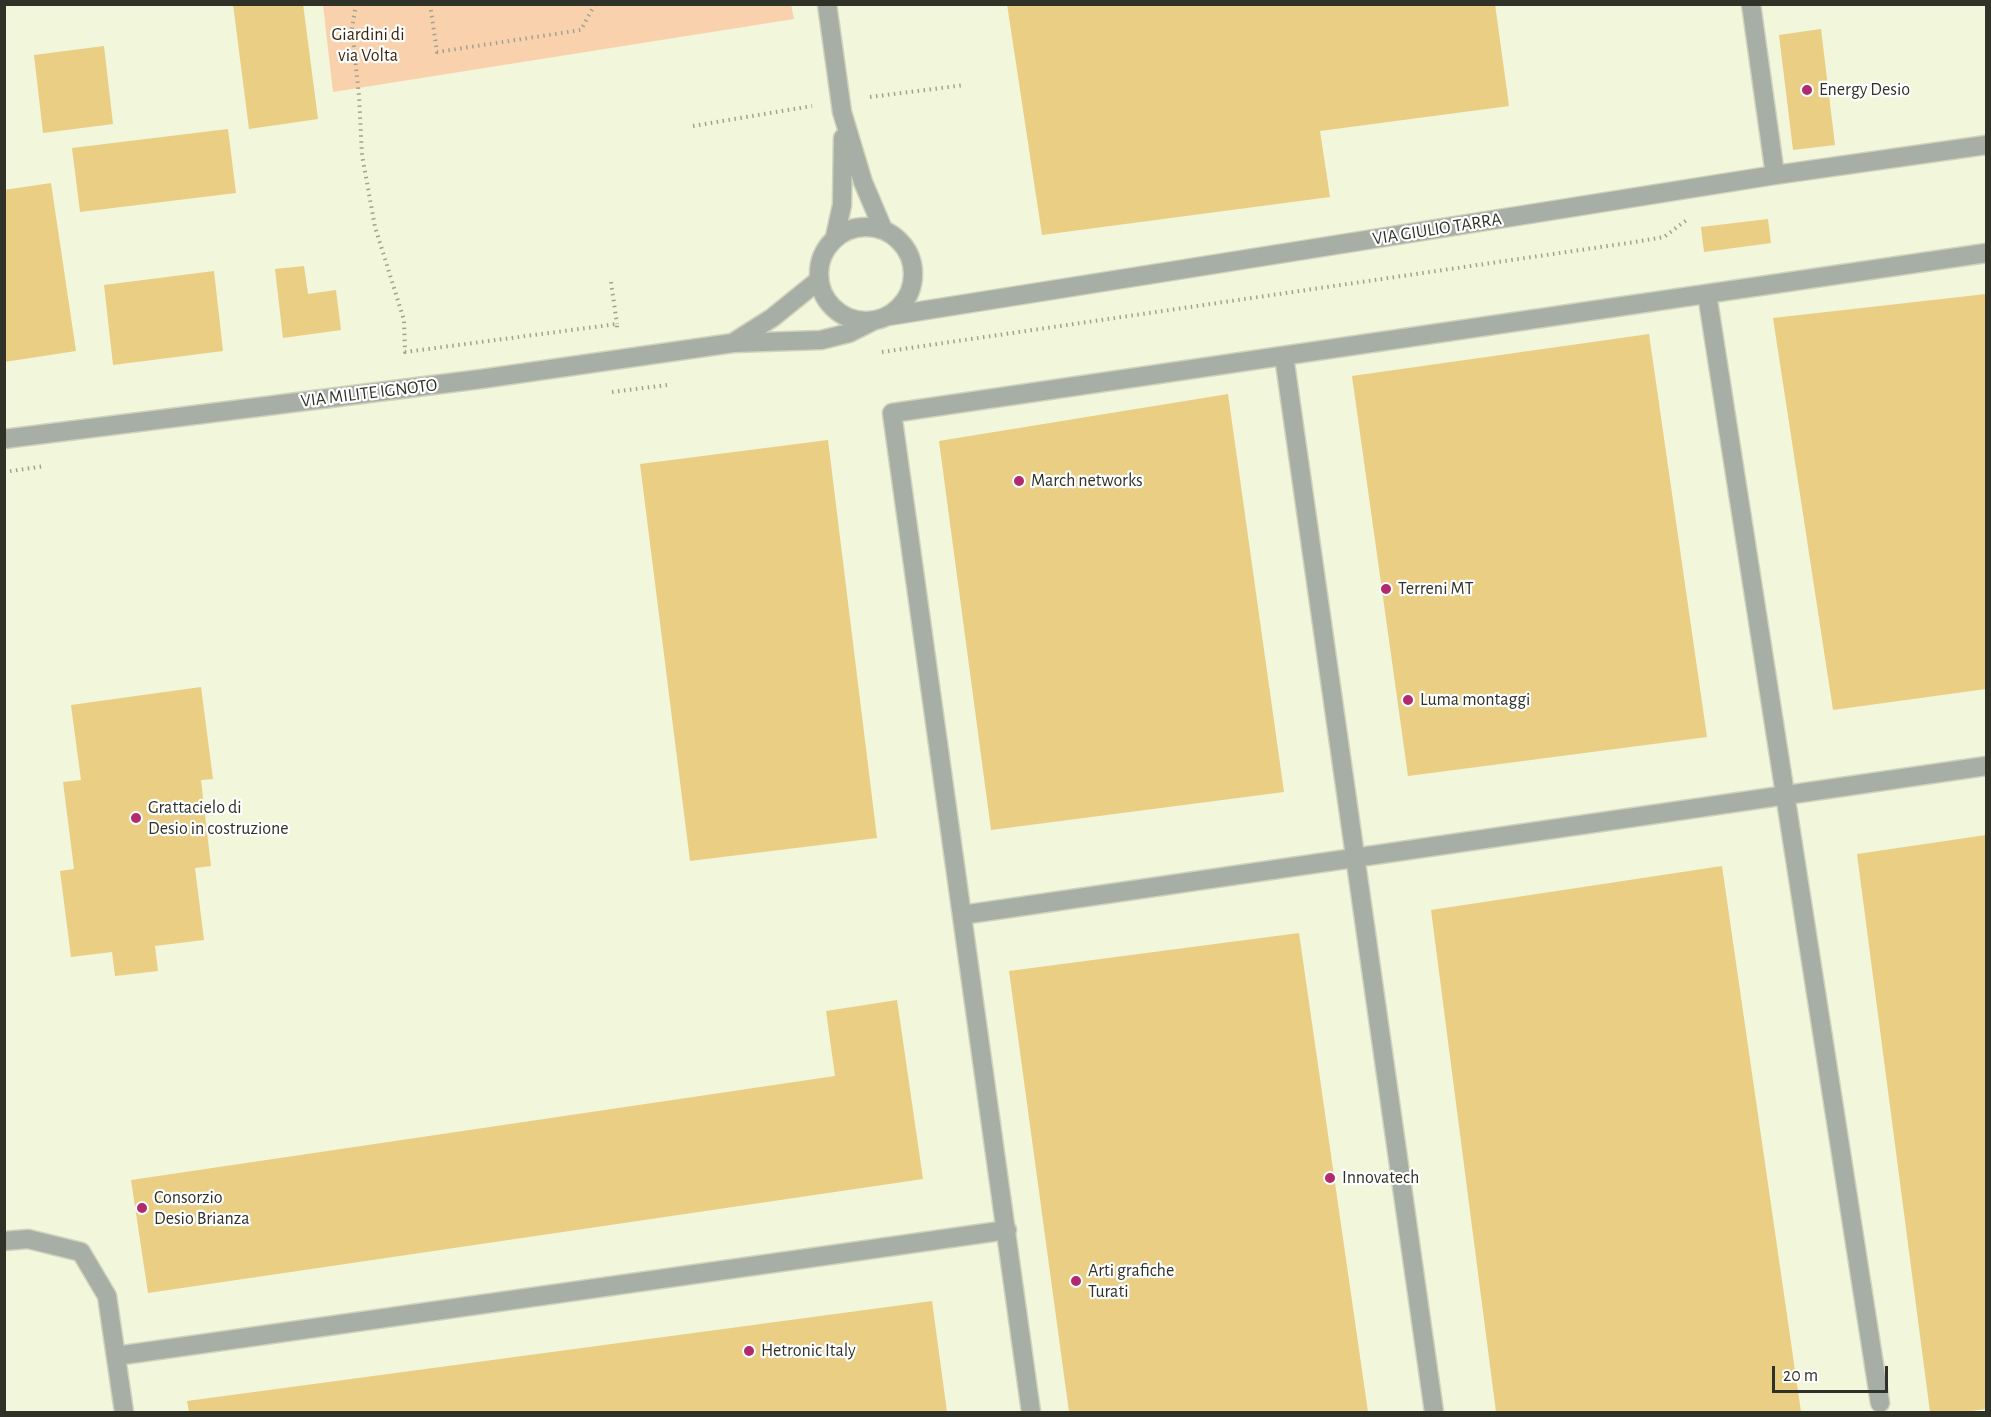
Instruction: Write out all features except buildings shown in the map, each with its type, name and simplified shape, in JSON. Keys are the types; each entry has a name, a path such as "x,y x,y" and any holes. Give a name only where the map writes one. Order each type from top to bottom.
{"street":[{"path":"826,4 842,112 844,143 842,205 835,237"},
{"path":"1751,4 1775,175"},
{"path":"842,112 863,182 883,229"},
{"name":"VIA GIULIO TARRA","path":"881,318 1775,175 1986,145"},
{"path":"871,226 883,229 896,236 906,246 914,276 910,291 901,305 881,318 858,321 844,316 832,307 824,295 819,280 819,264 825,248 835,237 846,230 871,226"},
{"path":"1031,1413 892,413 1986,253"},
{"name":"VIA MILITE IGNOTO","path":"733,343 772,318 819,280"},
{"path":"1707,294 1880,1403"},
{"name":"VIA MILITE IGNOTO","path":"4,439 471,380 733,343 821,340 849,333 881,318"},
{"path":"1284,356 1434,1413"},
{"path":"962,915 1986,766"},
{"path":"116,1356 1007,1230"},
{"path":"4,1241 28,1239 81,1252 107,1296 124,1413"}],"path":[{"path":"356,4 352,28 362,155 375,226 404,320 405,352 617,324"},
{"path":"430,4 437,52 581,30 595,4"},
{"path":"611,282 625,391"}],"green space":[{"name":"Giardini di via Volta","path":"791,4 794,19 333,92 323,5"}],"place":[{"name":"Energy Desio","path":"1807,90"},
{"name":"March networks","path":"1019,481"},
{"name":"Terreni MT","path":"1386,589"},
{"name":"Luma montaggi","path":"1408,700"},
{"name":"Grattacielo di Desio in costruzione","path":"136,818"},
{"name":"Innovatech","path":"1330,1178"},
{"name":"Consorzio Desio Brianza","path":"142,1208"},
{"name":"Arti grafiche Turati","path":"1076,1281"},
{"name":"Hetronic Italy","path":"749,1351"}]}
